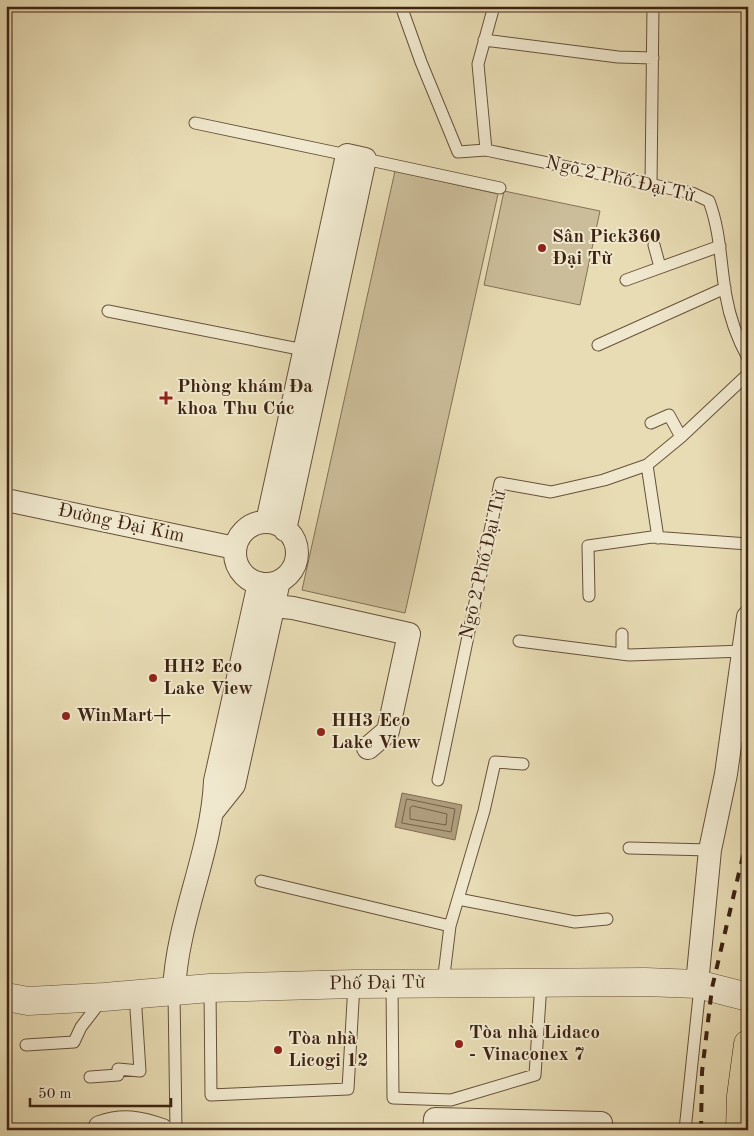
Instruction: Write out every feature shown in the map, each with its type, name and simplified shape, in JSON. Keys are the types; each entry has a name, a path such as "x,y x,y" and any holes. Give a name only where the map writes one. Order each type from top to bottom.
{"main road":[{"path":"740,1130 741,1096 748,1044"}],"street":[{"path":"276,526 304,350 356,157"},
{"path":"276,526 356,157"},
{"name":"Đường Đại Kim","path":"6,500 235,548"},
{"path":"250,526 276,526 292,537 296,557 293,567 269,582 250,580 238,566 235,548 238,539 250,526"},
{"path":"213,814 234,785 274,606 269,582"},
{"path":"174,990 176,962 213,814 215,781 269,582"},
{"path":"274,606 293,608 409,634 388,731 368,748"},
{"path":"697,984 710,850 726,774 748,617"},
{"name":"Phố Đại Từ","path":"6,997 28,1001 210,988 354,984 645,982 697,984 748,997"},
{"path":"434,1130 435,1119 519,1126 601,1123 601,1130"},
{"path":"99,1130 100,1127 116,1122 136,1121 162,1130"}],"lane":[{"name":"Ngõ 2 Phố Đại Từ","path":"401,6 424,71 458,152 486,150 692,193 709,201 717,223 725,288 735,332 748,358"},
{"path":"486,150 478,64 494,6"},
{"path":"652,185 653,6"},
{"path":"484,40 618,57 652,58"},
{"path":"195,123 500,188"},
{"path":"654,245 660,268"},
{"path":"626,280 720,246"},
{"path":"598,345 725,288"},
{"path":"108,311 304,350"},
{"name":"Ngõ 2 Phố Đại Từ","path":"438,780 500,483 552,492 604,480 647,465 681,437 748,374"},
{"path":"650,423 669,414 681,437"},
{"path":"647,465 658,538"},
{"path":"589,596 588,546 658,538 748,544"},
{"path":"622,634 622,654"},
{"path":"519,641 622,654 744,651"},
{"path":"442,984 450,926 484,811 495,762 523,764"},
{"path":"629,848 710,850"},
{"path":"261,881 450,926"},
{"path":"458,900 575,922 607,919"},
{"path":"392,984 393,1098 451,1100 535,1076 541,983"},
{"path":"210,988 211,1095 348,1089 354,984"},
{"path":"685,1130 699,996 697,984"},
{"path":"174,990 176,1130"},
{"path":"90,1077 118,1075 118,1069 140,1071 135,994"},
{"path":"26,1045 74,1042 81,1027 104,997"}],"shaded area":[{"path":"395,171 498,194 405,613 302,590"},
{"name":"Sân Pick360 Đại Từ","path":"504,191 600,211 580,305 484,285"}],"water":[{"path":"402,793 462,805 455,840 395,827"}],"railway":[{"path":"701,1130 702,1072 712,988 748,834"}],"place":[{"name":"Sân Pick360 Đại Từ","path":"542,248"},
{"name":"Phòng khám Đa khoa Thu Cúc","path":"166,398"},
{"name":"HH2 Eco Lake View","path":"153,678"},
{"name":"WinMart+","path":"66,716"},
{"name":"HH3 Eco Lake View","path":"321,732"},
{"name":"Tòa nhà Lidaco - Vinaconex 7","path":"459,1044"},
{"name":"Tòa nhà Licogi 12","path":"278,1050"}]}
